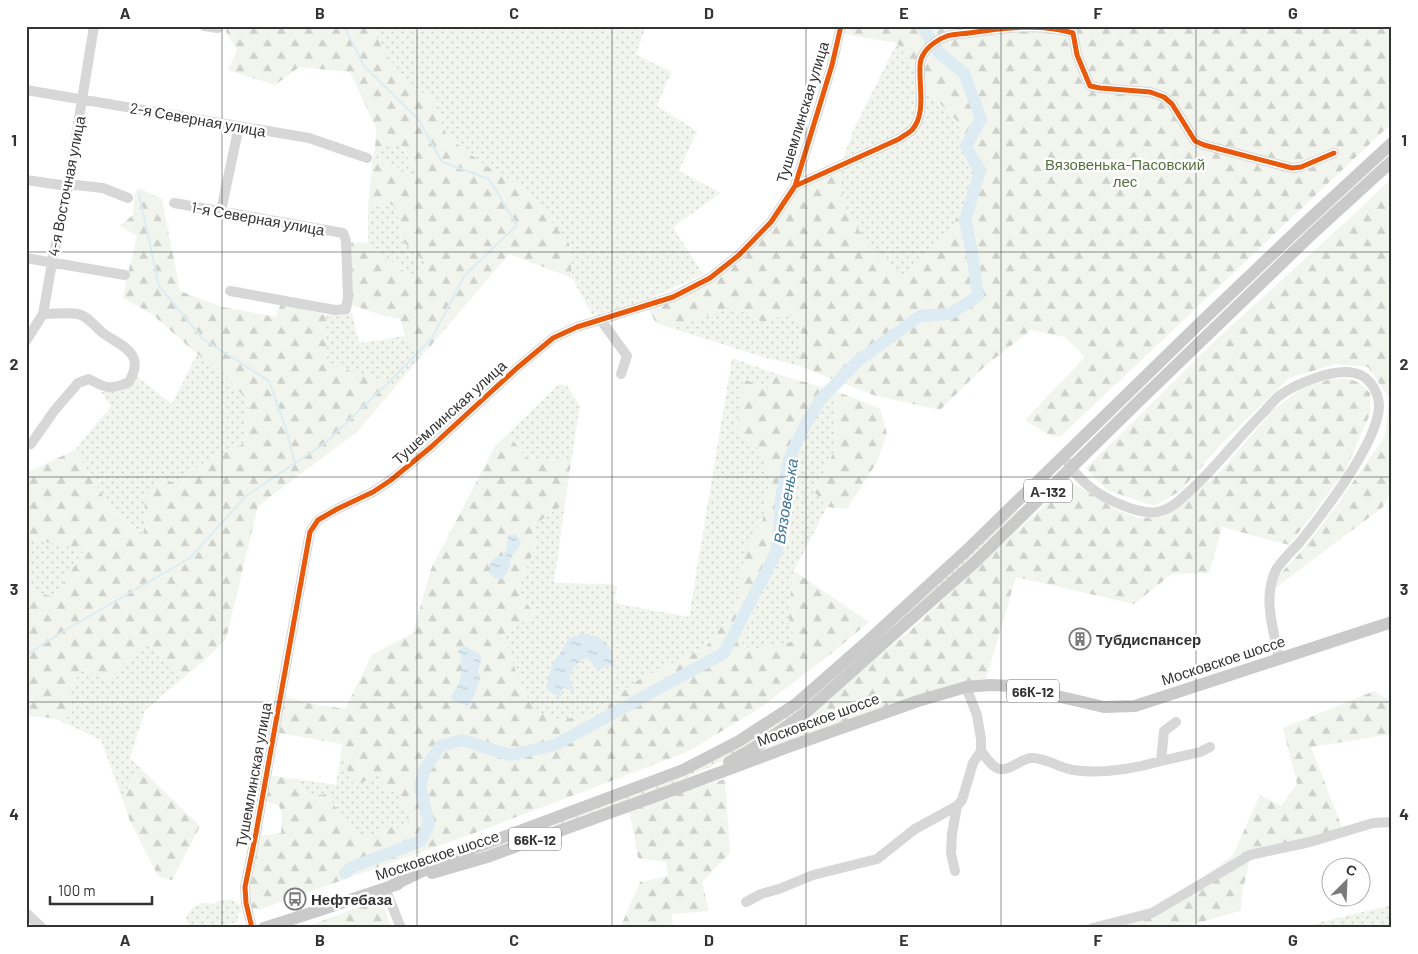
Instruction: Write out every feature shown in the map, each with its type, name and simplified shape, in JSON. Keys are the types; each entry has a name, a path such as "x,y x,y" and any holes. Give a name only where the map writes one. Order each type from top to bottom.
{"main road":[{"name":"А-132","path":"388,887 458,854 683,770 739,741 796,704 973,545 1262,264 1392,143"},
{"name":"А-132","path":"678,788 753,749 776,735 804,713 975,562 1298,247 1392,161"},
{"name":"Московское шоссе","path":"264,928 486,857 918,701 966,687 1014,686 1104,707 1135,706 1392,622"}],"street":[{"name":"4-я Восточная улица","path":"26,341 43,314 68,186 94,26"},
{"path":"204,26 218,28"},
{"name":"Тушемлинская улица","path":"252,928 246,903 245,887 310,532 318,520 373,492 391,480 431,447 510,374 553,338 600,319 673,297 710,278 739,255 771,222 795,186 832,65 841,26"},
{"path":"795,186 899,139 912,129 919,116 921,100 920,62 928,48 946,36 985,30 1023,28 1075,29 1077,54 1090,86 1150,92 1164,97 1172,104 1195,141 1204,145 1292,168 1301,167 1334,153"},
{"name":"2-я Северная улица","path":"26,90 309,138 367,158"},
{"path":"221,211 239,126"},
{"path":"26,180 68,186 103,188 128,198"},
{"name":"1-я Северная улица","path":"174,203 343,233 346,241 348,297 346,309 335,310 230,291"},
{"path":"26,258 125,275"},
{"path":"26,445 31,444 54,411 78,383 89,379 105,388 117,387 129,382 136,367 132,355 125,347 103,333 80,314 43,314"},
{"path":"600,319 627,356 622,374"},
{"path":"1064,456 1080,479 1106,498 1138,510 1158,512 1170,507 1209,473 1248,428 1280,396 1302,383 1338,372 1354,373 1368,380 1376,391 1379,405 1376,423 1364,448 1346,479 1300,542 1276,570 1271,589 1270,613 1279,659"},
{"path":"746,902 761,894 813,875 877,859 915,830 957,806 962,800 973,763 981,751 977,715 966,687"},
{"path":"1161,761 1164,731 1176,722"},
{"path":"981,751 995,767 1002,770 1010,768 1019,761 1030,758 1043,759 1071,770 1098,770 1140,767 1200,752 1210,747"},
{"path":"955,871 951,853 957,806"},
{"path":"1093,928 1152,914 1250,856 1310,842 1373,823 1392,822"},
{"path":"388,887 401,928"},
{"path":"26,913 42,928"}],"green space":[{"path":"227,26 372,26 382,48 404,78 434,102 447,136 482,163 526,190 569,243 572,278 509,254 422,356 405,336 400,319 384,316 352,305 350,246 352,242 368,243 410,276 427,264 401,240 394,206 385,202 379,206 368,208 373,156 421,179 402,146 385,145 375,149 376,128 350,72 299,67 275,85 228,70 237,50 226,32"},
{"path":"372,26 646,26 636,54 671,72 657,106 697,131 679,171 721,193 673,227 703,274 635,304 592,314 572,278 569,243 526,190 482,163 447,136 434,102 404,78 382,48"},
{"name":"Вязовенька-Пасовский лес","path":"845,26 1392,26 1392,123 1061,436 1052,437 1025,420 1085,357 1065,337 1031,330 985,366 940,410 873,395 797,365 802,324 787,313 764,323 732,306 671,328 656,323 648,307 709,283 795,191 839,170 844,208 876,256 906,277 951,229 979,172 965,146 959,123 933,96 897,43 843,34"},
{"path":"897,43 933,96 959,123 965,146 979,172 951,229 906,277 876,256 844,208 839,170 853,131"},
{"path":"385,145 401,146 421,179 373,156 375,149"},
{"path":"1392,178 1392,489 1383,507 1274,589 1280,574 1299,554 1337,505 1385,436 1389,398 1368,367 1336,364 1289,378 1226,439 1180,491 1154,506 1107,490 1086,468 1222,334"},
{"path":"138,188 162,199 180,291 222,307 276,317 281,303 326,315 327,363 396,386 357,432 258,506 226,639 206,659 181,680 146,640 106,680 81,667 71,693 72,715 63,719 26,716 26,589 54,597 85,550 36,540 26,529 26,473 75,450 110,508 144,535 145,495 161,476 179,487 194,470 214,457 243,444 248,402 222,371 197,354 152,314 123,298 137,236 120,226 133,215 135,193"},
{"path":"385,202 394,206 401,240 427,264 410,276 368,243 368,208 379,206"},
{"path":"732,306 764,323 787,313 802,323 797,365 763,357 671,328"},
{"path":"352,313 359,343 405,336 422,356 396,386 327,363 326,315"},
{"path":"197,354 222,371 248,402 243,444 212,458 188,476 181,483 145,535 110,508 75,450 111,406 101,392 121,389 129,385 136,376 172,404"},
{"path":"732,358 777,374 768,388 744,380 737,430 759,449 770,476 762,524 740,576 740,603 705,648 640,679 589,716 554,720 534,710 520,684 503,634 535,614 517,591 537,543 534,525 565,503 554,583 609,584 617,586 614,603 689,617","holes":["568,639 614,667 592,664 587,658 584,659 572,671 570,678 574,689 563,688 560,693 553,662"]},
{"path":"777,374 835,391 824,403 794,462 783,523 781,552 748,622 741,647 757,649 795,641 788,614 794,571 869,622 827,657 757,710 687,752 472,834 261,909 251,908 250,887 260,836 281,833 282,815 279,805 266,802 272,776 296,779 308,797 327,794 347,826 370,838 382,827 405,828 411,814 399,805 404,798 381,785 382,773 354,786 341,754 342,744 279,733 285,696 307,703 345,709 372,655 413,633 431,569 495,446 508,434 527,459 571,462 565,503 534,525 537,543 517,591 535,614 503,634 520,684 534,709 554,720 589,716 640,679 705,648 740,603 740,576 751,532 762,524 770,476 759,449 737,430 743,379 768,388","holes":["508,536 517,550 512,556 509,570 495,557 502,556 506,550","464,645 482,656 471,703 451,696 463,668 458,651"]},
{"path":"1346,378 1358,382 1370,393 1370,414 1344,473 1289,545 1222,527 1209,573 1172,574 1134,604 1016,577 986,679 952,685 762,754 911,630 1071,482 1117,510 1140,518 1162,517 1175,510 1221,471 1273,410 1302,388 1328,380"},
{"path":"559,384 567,386 580,406 571,462 527,459 508,434"},
{"path":"835,391 836,448 814,490 827,507 794,571 788,614 795,642 757,649 741,647 748,622 781,552 783,523 794,462 824,403"},
{"path":"835,391 880,408 887,434 877,462 847,509 827,507 814,491 836,448"},
{"path":"1017,508 1018,514 971,559 799,712 724,760 673,784 480,852 747,742"},
{"path":"26,529 36,540 85,549 54,597 26,589"},
{"path":"146,640 181,680 145,710 130,758 140,768 122,798 101,740 52,717 63,719 72,715 71,693 81,667 106,680"},
{"path":"1374,691 1392,702 1392,734 1311,747 1345,835 1250,859 1240,911 1179,928 1073,928 1154,907 1199,881 1233,855 1260,795 1281,806 1297,784 1283,728"},
{"path":"341,754 347,767 382,772 404,799 411,814 405,829 382,827 370,838 347,826 327,795 308,797 296,779 336,785"},
{"path":"140,768 200,826 172,880 158,876 130,821 122,798"},
{"path":"725,779 730,853 702,882 709,911 672,914 673,928 620,928 640,882 668,876 666,862 638,858 629,808"},
{"path":"231,899 241,906 241,913 239,913 237,922 214,928 190,928 189,924 186,923 187,915 195,906 203,903 215,904 217,901"},
{"path":"380,899 392,928 303,928"},
{"path":"1392,905 1392,928 1308,928 1321,922"}],"water":[{"path":"516,534 521,542 512,556 509,570 502,579 496,579 490,575 490,564 495,557 502,556 506,550 508,536"},
{"path":"582,633 597,637 606,642 615,667 607,665 598,671 587,658 584,659 576,665 571,674 570,678 574,689 572,692 567,687 563,688 560,693 562,696 560,697 548,691 547,684 553,662 568,639"},
{"path":"464,645 482,656 478,672 481,677 468,706 452,700 451,696 461,674 458,651"}],"waterway":[{"path":"26,655 67,629 190,558 246,496 325,443 432,338 464,276 517,225 489,179 442,162 419,120 364,66 344,26"},
{"name":"Вязовенька","path":"345,873 352,867 421,841 429,824 420,787 424,771 440,746 462,740 510,755 555,745 724,653 777,551 782,492 789,459 820,400 859,360 920,316 950,314 978,296 965,220 980,171 966,146 981,119 964,73 939,53 922,26"},
{"path":"139,194 159,286 203,339 269,381 286,429 295,463"}],"cycle path":[{"path":"252,928 246,903 245,887 310,532 318,520 373,492 391,480 431,447 517,368 553,338 577,327 673,297 710,278 739,255 771,222 795,186 832,65 841,26"},
{"path":"795,186 899,139 912,130 919,117 920,110 921,60 927,49 933,44 950,35 1008,28 1035,27 1073,33 1077,55 1090,86 1150,92 1164,97 1172,104 1195,141 1204,145 1292,168 1301,167 1334,153"}],"place":[{"name":"Тубдиспансер","path":"1080,639"},
{"name":"Нефтебаза","path":"295,899"}]}
